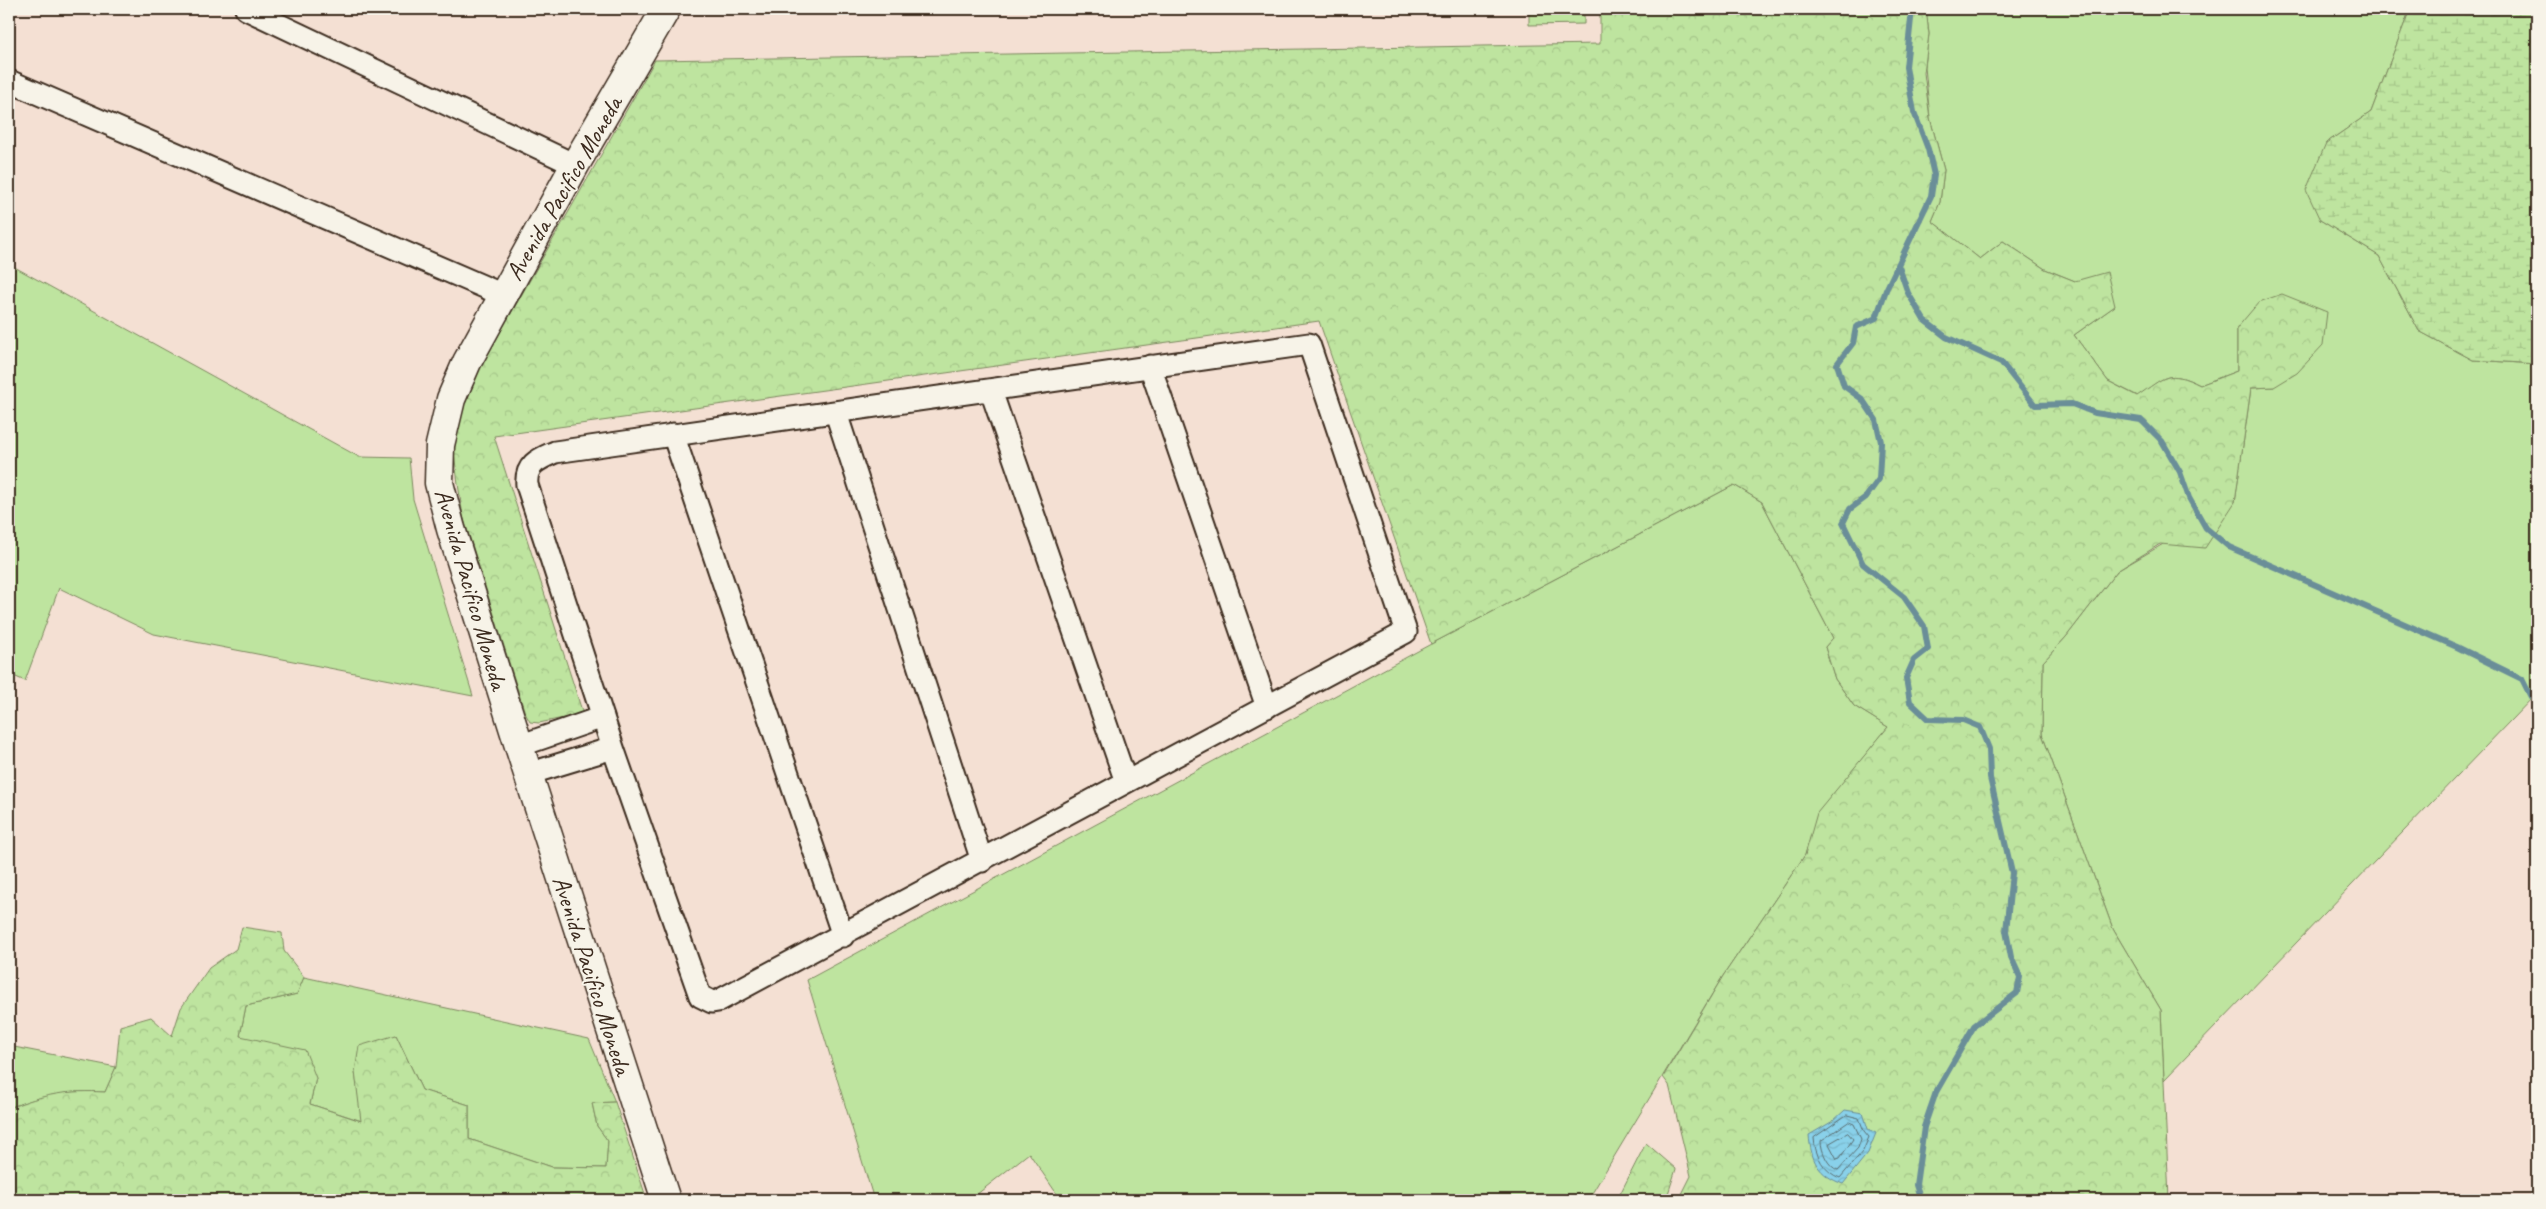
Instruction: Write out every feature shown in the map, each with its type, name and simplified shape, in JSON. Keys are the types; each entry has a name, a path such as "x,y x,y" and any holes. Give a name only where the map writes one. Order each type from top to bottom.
{"street":[{"path":"246,9 575,164"},
{"name":"Avenida Pacifico Moneda","path":"666,9 575,164 467,362 451,399 440,445 439,484 451,529 519,746 666,1200"},
{"path":"9,81 503,295"},
{"path":"1309,344 1406,632 843,936 718,1001 712,1002 700,996 613,748 526,476 529,468 537,460 555,452 991,391 1309,344"},
{"path":"1150,366 1267,707"},
{"path":"991,391 1126,782"},
{"path":"836,413 982,861"},
{"path":"673,434 843,936"},
{"path":"519,746 603,717"},
{"path":"528,774 613,748"}],"green space":[{"path":"1529,9 1584,9 1584,24 1529,25"},
{"path":"1600,9 1926,9 1929,34 1924,73 1930,118 1944,170 1940,202 1932,221 1980,259 2003,241 2045,269 2075,281 2107,272 2115,306 2074,335 2108,381 2137,396 2167,377 2181,377 2200,385 2237,371 2237,328 2259,302 2282,294 2327,312 2323,345 2297,373 2274,387 2251,388 2235,502 2205,548 2160,544 2117,571 2066,637 2043,662 2042,734 2113,929 2161,1010 2169,1200 1679,1200 1691,1176 1669,1085 1663,1077 1723,976 1805,855 1817,813 1888,727 1854,706 1835,679 1825,647 1833,638 1762,502 1734,485 1431,644 1319,321 494,436 583,714 539,723 530,722 525,713 463,516 454,452 459,415 472,382 655,60 1600,44"},
{"path":"1926,9 2410,9 2371,112 2326,143 2320,220 2379,256 2419,331 2473,360 2537,364 2537,693 2164,1080 2161,1010 2113,929 2042,734 2043,662 2066,637 2117,571 2235,502 2251,388 2274,387 2237,328 2237,371 2200,385 2181,377 2167,377 2138,396 2108,381 2074,335 2115,306 2075,281 2045,269 2003,241 1980,259 1932,221 1940,202 1944,170 1930,118 1925,67 1929,34"},
{"path":"2410,9 2537,9 2537,364 2473,360 2419,331 2379,256 2320,220 2306,190 2326,143 2371,112"},
{"path":"9,264 359,457 409,458 413,499 473,696 154,634 59,588 25,681 9,674"},
{"path":"1734,485 1762,502 1833,638 1825,647 1835,679 1854,706 1888,727 1818,813 1805,855 1723,976 1588,1200 1061,1200 1029,1153 976,1195 961,1200 874,1200 807,980 1431,644"},
{"path":"242,927 282,933 284,951 304,977 297,994 246,1006 240,1036 305,1050 316,1078 310,1104 361,1121 355,1072 359,1046 396,1035 422,1090 469,1105 469,1139 552,1167 606,1168 608,1141 597,1126 592,1103 615,1102 647,1200 9,1200 9,1108 56,1094 105,1092 116,1067 120,1026 151,1017 172,1036 181,1008 209,968 236,949"},
{"path":"304,977 589,1039 615,1102 592,1103 597,1126 608,1141 606,1168 552,1167 469,1139 469,1105 422,1090 396,1035 355,1072 362,1121 310,1104 316,1078 240,1036 246,1006 297,994"},
{"path":"9,1046 116,1067 105,1092 56,1094 9,1108"},
{"path":"1646,1143 1676,1169 1666,1200 1617,1200"}],"water":[{"path":"1845,1110 1863,1113 1868,1129 1876,1133 1868,1153 1843,1184 1827,1176 1817,1166 1809,1135 1833,1121"}],"waterway":[{"path":"1912,9 1906,67 1914,112 1928,149 1934,175 1931,196 1886,290 1876,318 1856,327 1853,343 1837,364 1844,386 1862,399 1876,420 1881,442 1879,479 1866,497 1850,509 1843,523 1863,564 1904,597 1924,626 1928,649 1914,660 1906,678 1910,702 1928,719 1963,720 1980,727 1989,749 1990,778 2012,873 2006,931 2011,957 2020,977 2017,993 1974,1026 1936,1092 1924,1127 1916,1185 1921,1200"},
{"path":"1899,267 1908,293 1924,320 1946,337 2001,362 2035,405 2072,404 2095,413 2141,420 2162,441 2180,472 2189,498 2206,528 2229,547 2457,647 2522,679 2531,697 2537,701"}]}
